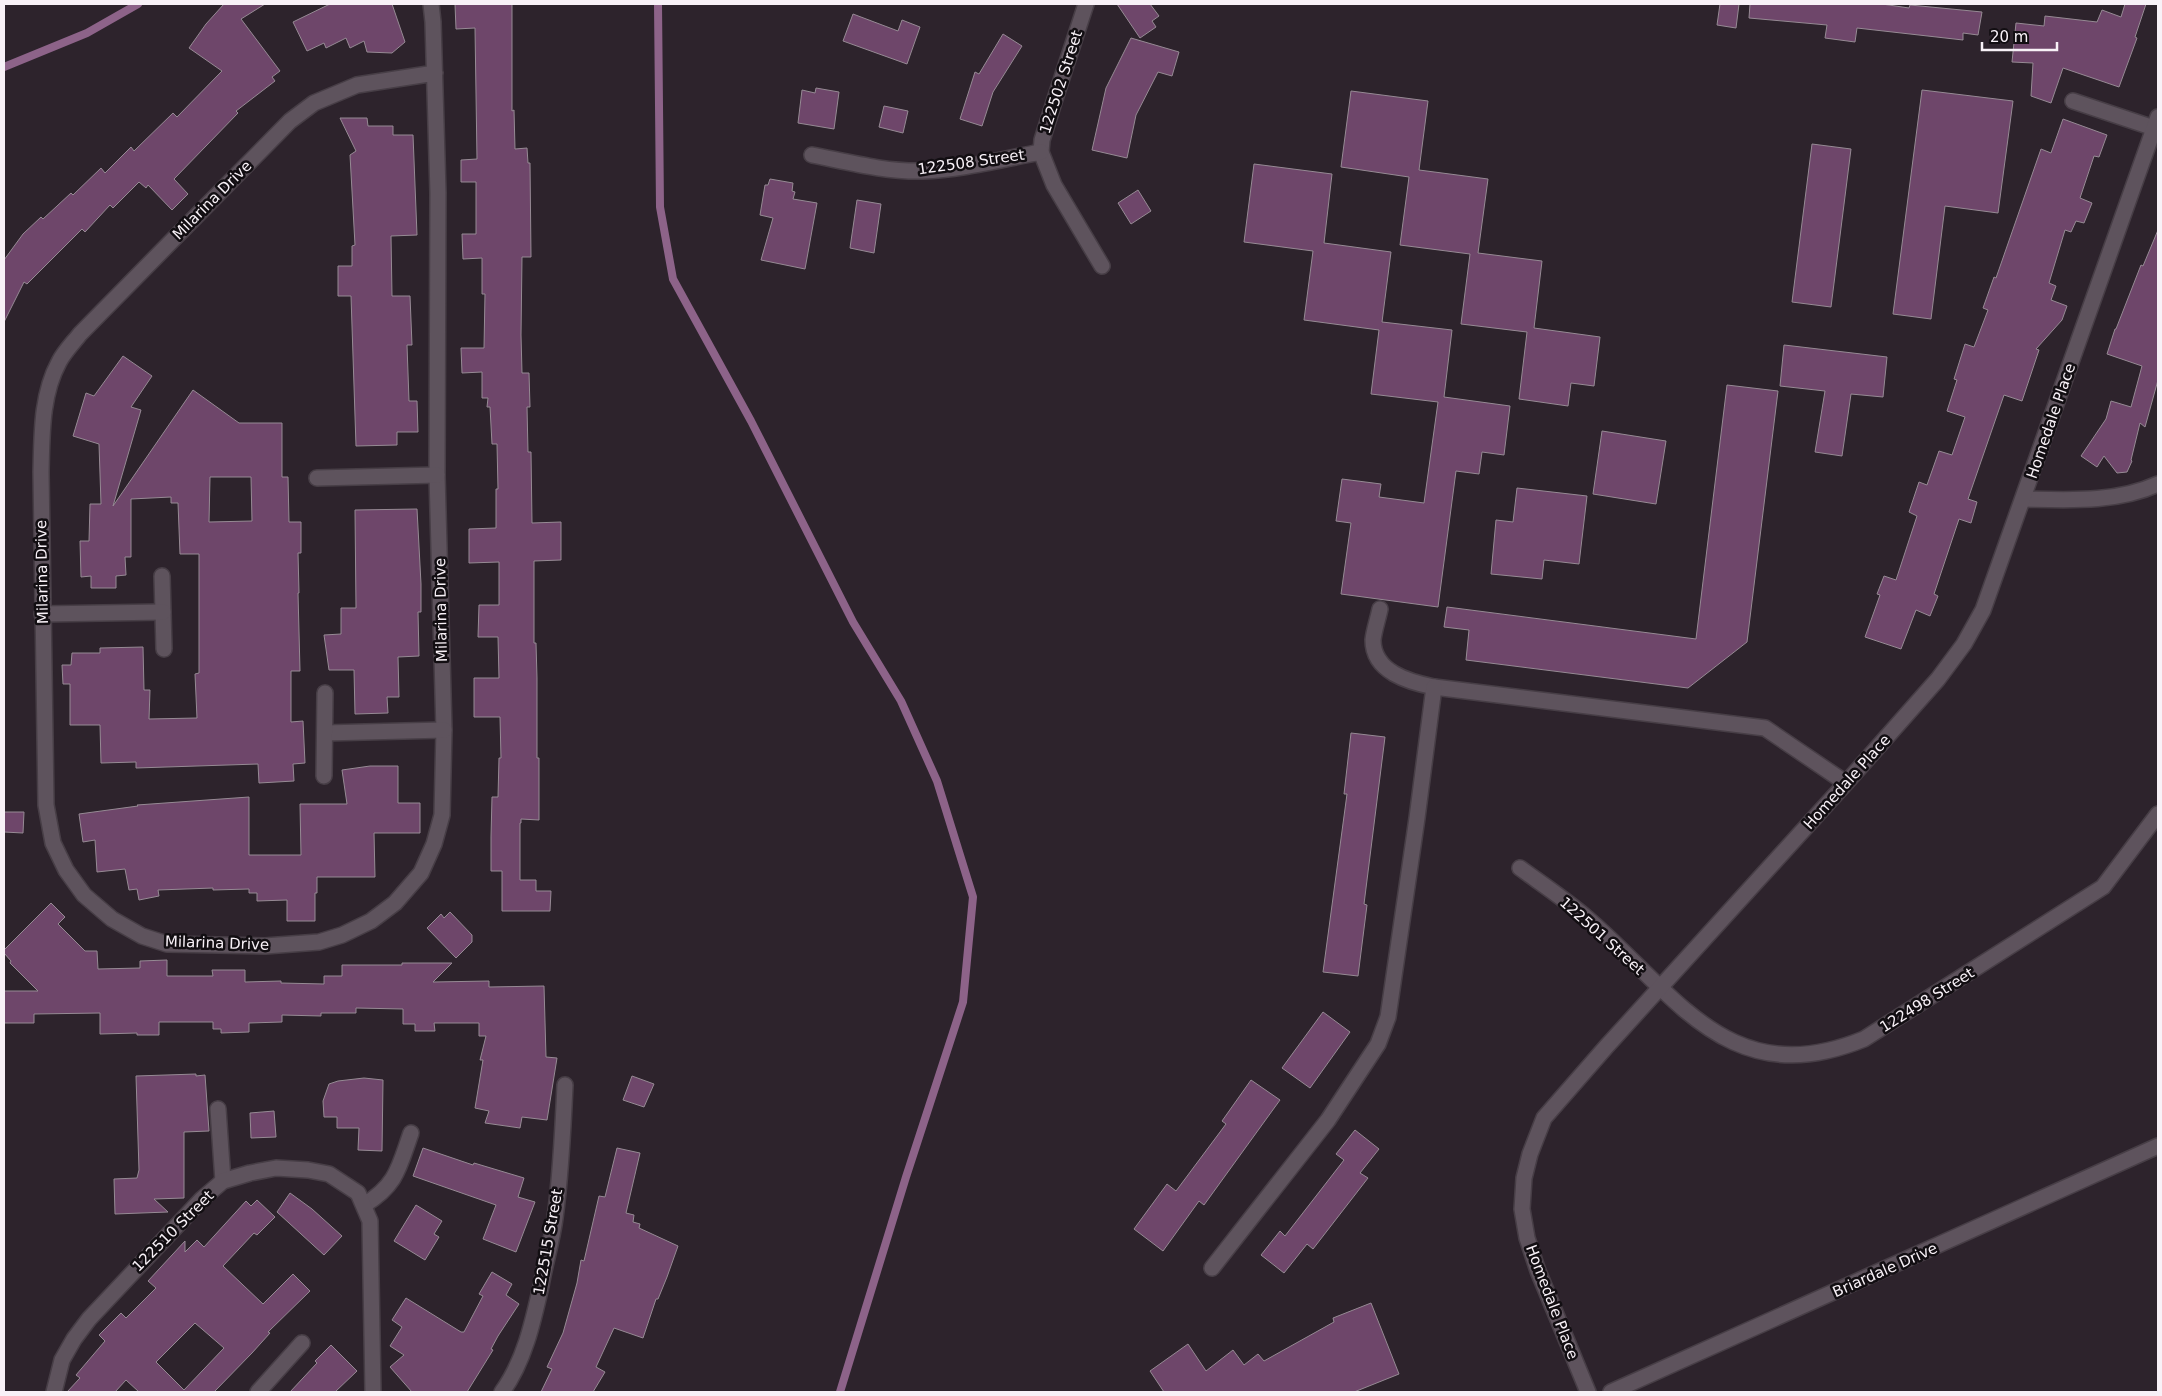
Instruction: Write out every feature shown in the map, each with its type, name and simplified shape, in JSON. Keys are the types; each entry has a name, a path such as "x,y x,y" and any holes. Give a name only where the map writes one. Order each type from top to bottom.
{"street":[{"name":"Milarina Drive","path":"431,4 435,73 438,193 437,475 444,730 442,815 436,837 421,873 395,903 371,920 342,935 319,942 266,946 168,944 142,936 112,919 84,894 66,870 53,843 46,805 41,472 42,422 49,388 59,362 80,334 290,121 314,103 357,85 435,73"},
{"name":"122502 Street","path":"1086,4 1042,140 1041,152 1054,185 1102,266"},
{"path":"2073,101 2156,122"},
{"name":"Homedale Place","path":"1588,1392 1538,1271 1522,1209 1524,1178 1530,1154 1544,1118 1846,784 1938,679 1964,644 1983,610 2156,122"},
{"name":"122508 Street","path":"812,155 886,169 923,171 1041,152"},
{"path":"317,478 437,475"},
{"path":"2023,499 2072,500 2112,497 2143,490 2158,484"},
{"path":"162,576 164,649"},
{"path":"1380,609 1373,639 1375,653 1382,664 1396,676 1434,687 1765,728 1846,784"},
{"path":"42,614 163,612"},
{"path":"1212,1268 1328,1120 1383,1034 1388,1017 1434,687"},
{"path":"324,776 325,693"},
{"path":"325,733 444,730"},
{"name":"122498 Street","path":"1659,989 1703,1024 1754,1051 1781,1056 1809,1054 1844,1048 1864,1039 2103,887 2158,814"},
{"name":"122501 Street","path":"1520,868 1587,918 1659,989"},
{"name":"122515 Street","path":"502,1392 508,1384 524,1350 537,1303 555,1220 562,1162 565,1085"},
{"path":"218,1110 223,1181"},
{"path":"364,1205 377,1197 395,1178 411,1133"},
{"name":"Briardale Drive","path":"1611,1392 2158,1146"},
{"name":"122510 Street","path":"54,1392 62,1360 74,1338 89,1319 202,1199 223,1181 276,1168 308,1170 328,1174 358,1193 364,1205 370,1221 373,1392"},
{"path":"258,1392 302,1343"}],"building":[{"path":"224,4 265,4 241,19 280,71 272,77 275,81 236,111 238,113 174,179 188,194 172,210 148,185 146,188 139,182 113,208 110,205 85,232 82,229 27,284 24,282 4,322 4,260 23,234 41,217 43,219 71,193 73,195 101,168 105,173 131,147 134,151 173,113 177,117 222,71 189,48 206,24"},
{"path":"330,4 392,4 405,42 392,53 367,52 364,41 350,48 346,38 326,48 324,43 307,51 293,22"},
{"path":"455,4 512,4 512,111 514,110 515,149 527,148 528,163 530,163 531,257 522,257 521,335 522,373 529,373 530,407 527,407 528,452 531,452 532,523 561,522 561,560 534,561 534,643 536,643 537,678 539,820 521,819 520,880 536,880 536,891 551,891 550,911 502,911 502,871 491,871 492,797 498,797 499,758 501,758 500,717 474,717 474,678 499,678 498,637 478,637 479,605 499,605 499,562 469,563 469,529 496,528 496,489 498,489 497,444 492,444 490,407 487,407 488,398 482,398 482,372 462,373 461,348 484,348 485,294 482,294 482,258 463,259 462,234 476,234 476,182 461,182 461,160 477,159 475,28 456,29"},
{"path":"1117,4 1150,4 1159,16 1152,21 1156,27 1140,38"},
{"path":"1720,4 1739,4 1736,28 1717,25"},
{"path":"1750,4 1882,4 1909,8 1910,5 1982,12 1978,35 1963,33 1963,40 1857,28 1855,42 1825,38 1827,25 1749,18"},
{"path":"2125,4 2146,4 2135,37 2137,38 2119,87 2063,68 2051,103 2031,96 2033,63 2012,62 2016,23 2044,26 2045,16 2097,22 2102,10 2121,17"},
{"path":"853,14 898,31 902,20 920,27 907,64 843,41"},
{"path":"1003,34 1022,46 993,92 982,126 960,119 975,72 979,74"},
{"path":"1131,38 1179,52 1172,76 1158,72 1136,115 1127,158 1092,150 1106,88"},
{"path":"816,88 839,92 834,129 798,123 802,90 815,93"},
{"path":"1922,90 2013,101 1998,213 1945,206 1931,319 1893,314"},
{"path":"1351,91 1428,101 1419,170 1488,179 1478,253 1542,261 1534,328 1600,337 1594,386 1571,383 1568,406 1519,399 1527,332 1461,324 1470,254 1400,245 1409,177 1341,167"},
{"path":"884,106 908,111 903,133 879,127"},
{"path":"340,118 367,118 368,126 393,126 393,135 413,135 417,235 391,236 392,296 410,296 412,345 407,345 409,401 417,401 418,432 397,432 397,445 356,446 351,296 338,296 338,266 352,266 352,246 355,245 350,155 356,151"},
{"path":"2063,119 2107,135 2099,157 2094,156 2080,198 2092,203 2084,223 2076,221 2071,232 2065,230 2049,283 2056,286 2051,300 2067,306 2062,320 2036,349 2039,350 2022,401 2004,395 1968,499 1977,502 1971,523 1959,519 1934,594 1938,596 1930,616 1916,610 1901,649 1865,637 1880,595 1877,594 1884,576 1896,580 1917,516 1909,512 1919,482 1927,485 1939,451 1952,455 1965,417 1947,411 1957,380 1954,379 1965,344 1974,347 1988,310 1983,308 1994,277 1996,278 2041,149 2051,153"},
{"path":"1812,144 1851,149 1831,307 1792,302"},
{"path":"1254,164 1332,174 1324,243 1391,252 1382,322 1452,330 1444,397 1510,406 1504,455 1482,452 1479,474 1456,471 1438,607 1341,594 1351,523 1336,521 1342,479 1381,484 1379,497 1424,503 1438,402 1371,394 1379,330 1304,320 1313,251 1244,242"},
{"path":"770,179 793,183 792,191 795,192 793,199 817,203 805,269 761,260 773,218 760,215 765,185 768,185"},
{"path":"1138,190 1151,211 1131,224 1118,203"},
{"path":"857,200 881,204 874,253 850,248"},
{"path":"2158,230 2158,380 2145,427 2140,423 2132,461 2127,472 2117,473 2104,456 2097,467 2081,456 2106,419 2111,401 2131,407 2142,366 2107,354 2141,265 2143,266"},
{"path":"1784,345 1887,357 1883,397 1851,394 1842,456 1815,452 1825,391 1780,386"},
{"path":"123,356 152,376 131,407 141,410 113,506 193,390 239,423 282,423 282,477 288,477 289,522 301,522 301,553 298,553 300,671 291,671 291,722 303,721 305,763 293,764 294,781 259,783 258,764 136,768 136,762 101,763 100,725 70,725 70,684 63,684 62,665 71,665 72,653 100,653 100,648 143,647 144,690 150,690 149,719 197,718 195,674 199,673 199,554 180,554 178,503 171,503 171,497 131,499 131,557 125,557 126,575 116,576 116,588 91,588 91,576 81,577 80,541 89,541 90,504 101,504 99,444 73,436 86,393 94,396","holes":["210,477 251,477 252,521 209,522"]},
{"path":"1727,385 1778,391 1747,642 1688,688 1466,660 1469,630 1444,627 1447,607 1696,639"},
{"path":"1602,431 1666,441 1656,504 1593,494"},
{"path":"1517,488 1587,496 1579,564 1544,560 1542,579 1491,574 1496,520 1513,522"},
{"path":"417,509 421,584 421,612 418,612 419,656 398,657 399,697 387,697 388,713 355,714 354,670 329,670 324,635 341,634 341,608 356,608 355,510"},
{"path":"1351,733 1385,737 1364,904 1367,905 1358,976 1323,972 1347,794 1344,794"},
{"path":"370,766 398,766 398,803 420,803 420,833 374,833 375,877 317,877 315,921 287,921 287,900 257,901 257,893 249,893 249,889 158,890 159,896 139,900 137,889 129,890 125,869 97,872 95,840 83,842 79,814 137,805 249,797 249,855 301,855 300,804 347,804 342,770"},
{"path":"4,812 24,812 23,833 4,832"},
{"path":"51,903 65,917 58,924 85,951 97,951 98,969 140,968 140,961 167,960 167,976 213,976 212,970 245,970 245,982 281,981 281,983 324,984 324,976 342,976 342,965 452,963 433,982 489,981 489,987 544,986 546,1057 557,1058 547,1120 522,1117 520,1128 485,1123 489,1111 475,1108 483,1060 480,1060 486,1036 479,1036 479,1023 434,1023 435,1031 415,1031 415,1024 403,1024 403,1009 356,1008 356,1013 321,1013 321,1016 282,1015 282,1022 249,1023 249,1032 221,1033 221,1029 213,1029 213,1022 159,1022 159,1035 137,1035 137,1033 100,1034 100,1013 34,1014 34,1023 4,1023 4,991 38,991 10,963 11,961 4,953 4,950"},
{"path":"450,912 472,935 472,942 456,958 427,928 441,914 444,918"},
{"path":"1323,1012 1350,1032 1310,1088 1282,1068"},
{"path":"196,1074 196,1076 205,1075 209,1131 184,1132 184,1198 154,1199 168,1212 115,1214 114,1179 137,1178 139,1170 136,1076"},
{"path":"632,1076 654,1084 644,1107 623,1100"},
{"path":"364,1078 383,1080 382,1151 358,1150 359,1128 337,1128 337,1117 324,1117 323,1101 329,1084"},
{"path":"1251,1080 1280,1100 1204,1205 1199,1201 1163,1251 1134,1229 1167,1184 1176,1191 1226,1124 1222,1121"},
{"path":"274,1111 276,1137 251,1138 250,1113"},
{"path":"1355,1130 1379,1149 1360,1173 1368,1178 1313,1249 1307,1244 1284,1273 1261,1255 1280,1231 1285,1236 1344,1160 1336,1154"},
{"path":"423,1148 473,1165 474,1163 524,1178 518,1197 535,1202 516,1252 483,1239 496,1205 413,1176"},
{"path":"617,1148 640,1153 626,1213 634,1215 633,1222 640,1224 639,1228 678,1246 658,1299 656,1299 643,1338 614,1328 596,1367 605,1372 593,1392 541,1392 552,1369 547,1367 563,1333 577,1283 581,1260 584,1261 599,1196 605,1197"},
{"path":"290,1193 312,1209 342,1236 324,1255 277,1212"},
{"path":"257,1200 275,1217 257,1235 254,1233 223,1266 263,1304 293,1274 310,1291 268,1332 270,1333 214,1392 139,1392 126,1380 115,1392 67,1392 80,1378 76,1375 105,1341 99,1335 121,1313 126,1318 156,1288 148,1281 185,1241 185,1252 197,1240 204,1247 246,1201 251,1206","holes":["195,1323 224,1348 184,1390 156,1362"]},
{"path":"416,1205 442,1221 434,1234 439,1237 425,1260 394,1241"},
{"path":"492,1272 512,1284 506,1295 519,1304 498,1336 491,1349 493,1350 467,1392 412,1392 390,1367 404,1355 390,1346 402,1327 392,1320 406,1298 461,1332 464,1332 483,1296 479,1294"},
{"path":"1371,1303 1399,1374 1354,1392 1164,1392 1150,1371 1188,1344 1206,1371 1233,1350 1244,1365 1258,1354 1264,1361 1334,1322 1333,1318"},
{"path":"331,1345 357,1371 335,1392 290,1392 317,1363 315,1361"}],"waterway":[{"path":"4,67 87,33 138,4"},
{"path":"658,4 660,207 673,279 751,421 853,622 901,701 937,781 973,897 963,1002 906,1177 840,1392"}]}
